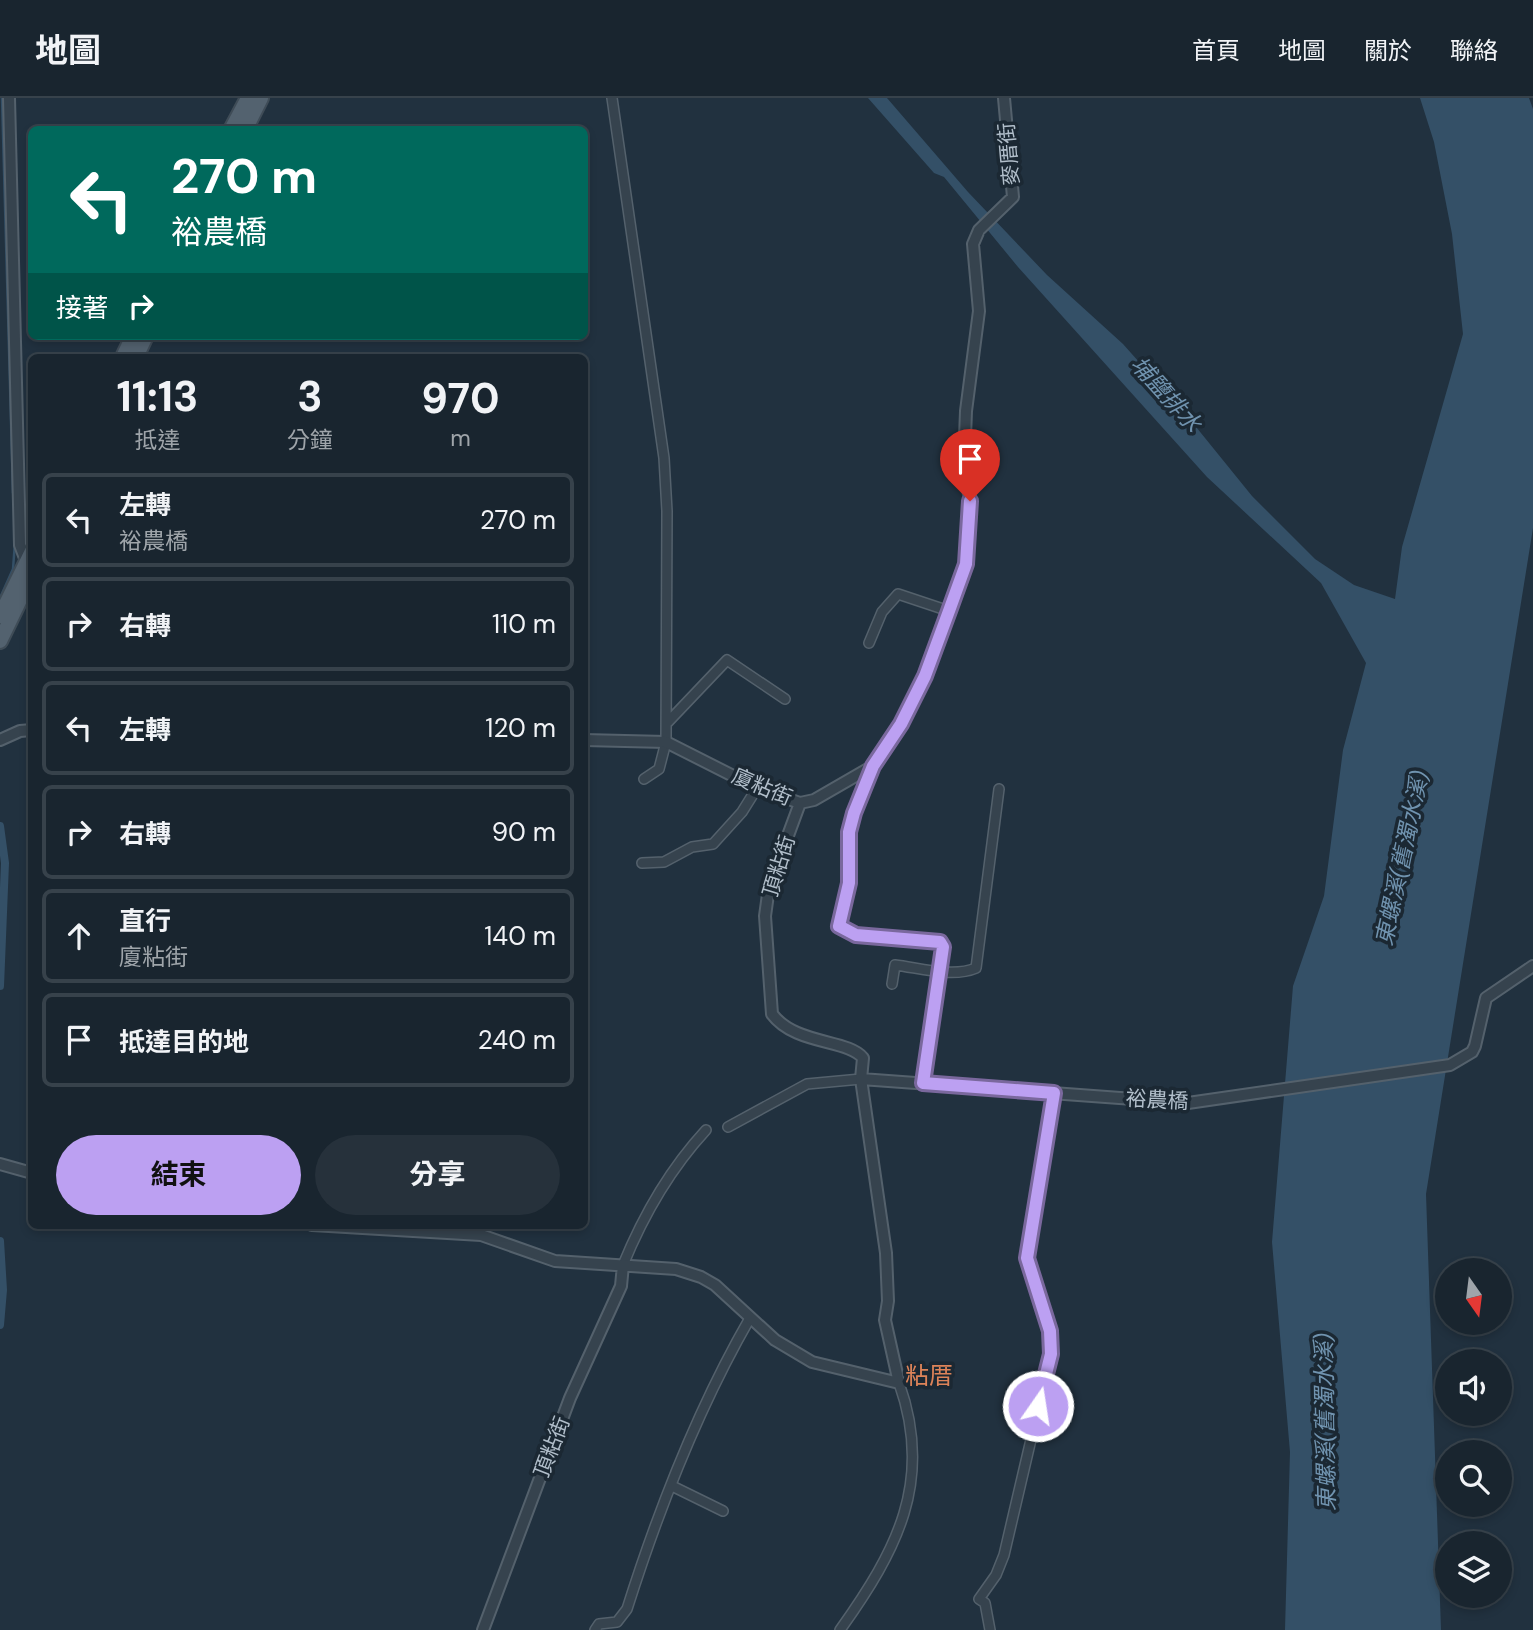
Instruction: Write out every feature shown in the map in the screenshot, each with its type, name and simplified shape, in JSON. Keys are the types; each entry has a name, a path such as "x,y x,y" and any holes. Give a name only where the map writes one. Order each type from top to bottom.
{"main road":[{"path":"233,126 248,98"},
{"path":"247,126 261,98"},
{"path":"0,616 28,569"},
{"path":"0,641 28,571"}],"street":[{"path":"9,98 20,545 28,562"},
{"path":"612,98 664,458 668,722 659,769 644,779"},
{"name":"麥厝街","path":"985,227 1013,197 1004,98"},
{"name":"廈粘街","path":"588,740 666,742 757,788 800,803 814,800 873,766 901,724 966,564 970,501 964,464 966,411 979,311 973,244 979,230 985,227"},
{"path":"869,643 882,612 898,594 949,611"},
{"path":"668,722 727,660 785,699"},
{"path":"0,740 28,730"},
{"path":"873,766 849,832 849,883 839,926 856,935 940,942 943,947 923,1083"},
{"path":"642,863 664,862 692,847 713,844 742,812 757,788"},
{"path":"892,984 895,965 968,972 978,965 999,789"},
{"name":"頂粘街","path":"800,803 769,887 765,916 772,1014 777,1020 810,1039 856,1049 863,1058 861,1079 886,1253 886,1320 898,1383 911,1428 914,1461 912,1487 905,1514 872,1582 839,1630"},
{"name":"裕農橋","path":"861,1079 1188,1103 1450,1065 1472,1052 1486,998 1533,966"},
{"path":"728,1127 807,1084 861,1079"},
{"path":"990,1630 985,1602 979,1599 996,1575 1004,1555 1051,1354 1048,1319 1027,1258 1054,1093"},
{"name":"頂粘街","path":"483,1630 570,1398 621,1286 623,1265 655,1200 687,1150 706,1130"},
{"path":"0,1164 28,1172"},
{"path":"370,1229 481,1235 555,1261 676,1269 715,1285 790,1350 812,1362 898,1383"},
{"path":"595,1630 599,1624 617,1622 627,1609 660,1506 672,1486 687,1442 719,1371 750,1318"},
{"path":"672,1486 723,1511"}],"water":[{"path":"868,98 887,98 968,192 1047,275 1123,344 1188,417 1252,496 1315,559 1354,585 1395,599 1402,547 1463,334 1452,234 1434,142 1420,98 1529,98 1533,109 1533,528 1426,1194 1435,1517 1438,1531 1435,1531 1435,1608 1440,1608 1441,1630 1285,1630 1290,1452 1272,1242 1293,986 1324,896 1343,750 1366,663 1321,583 1207,477 1018,267 944,177 934,173"}],"waterway":[{"path":"2,98 13,493"},
{"path":"0,598 13,569 15,542"},
{"path":"0,826 5,863 0,986"},
{"path":"0,1241 3,1290 0,1325"}],"district":[{"name":"粘厝","path":"929,1376"}],"route":[{"path":"970,501 966,564 925,676 901,724 873,766 854,813 849,832 849,883 839,926 856,935 940,942 943,947 923,1083 1054,1093 1031,1219 1027,1258 1050,1331 1051,1354 1038,1406"}],"water label":[{"name":"埔鹽排水","path":"1166,394"},
{"name":"東螺溪(舊濁水溪)","path":"1402,858"},
{"name":"東螺溪(舊濁水溪)","path":"1325,1422"}]}
